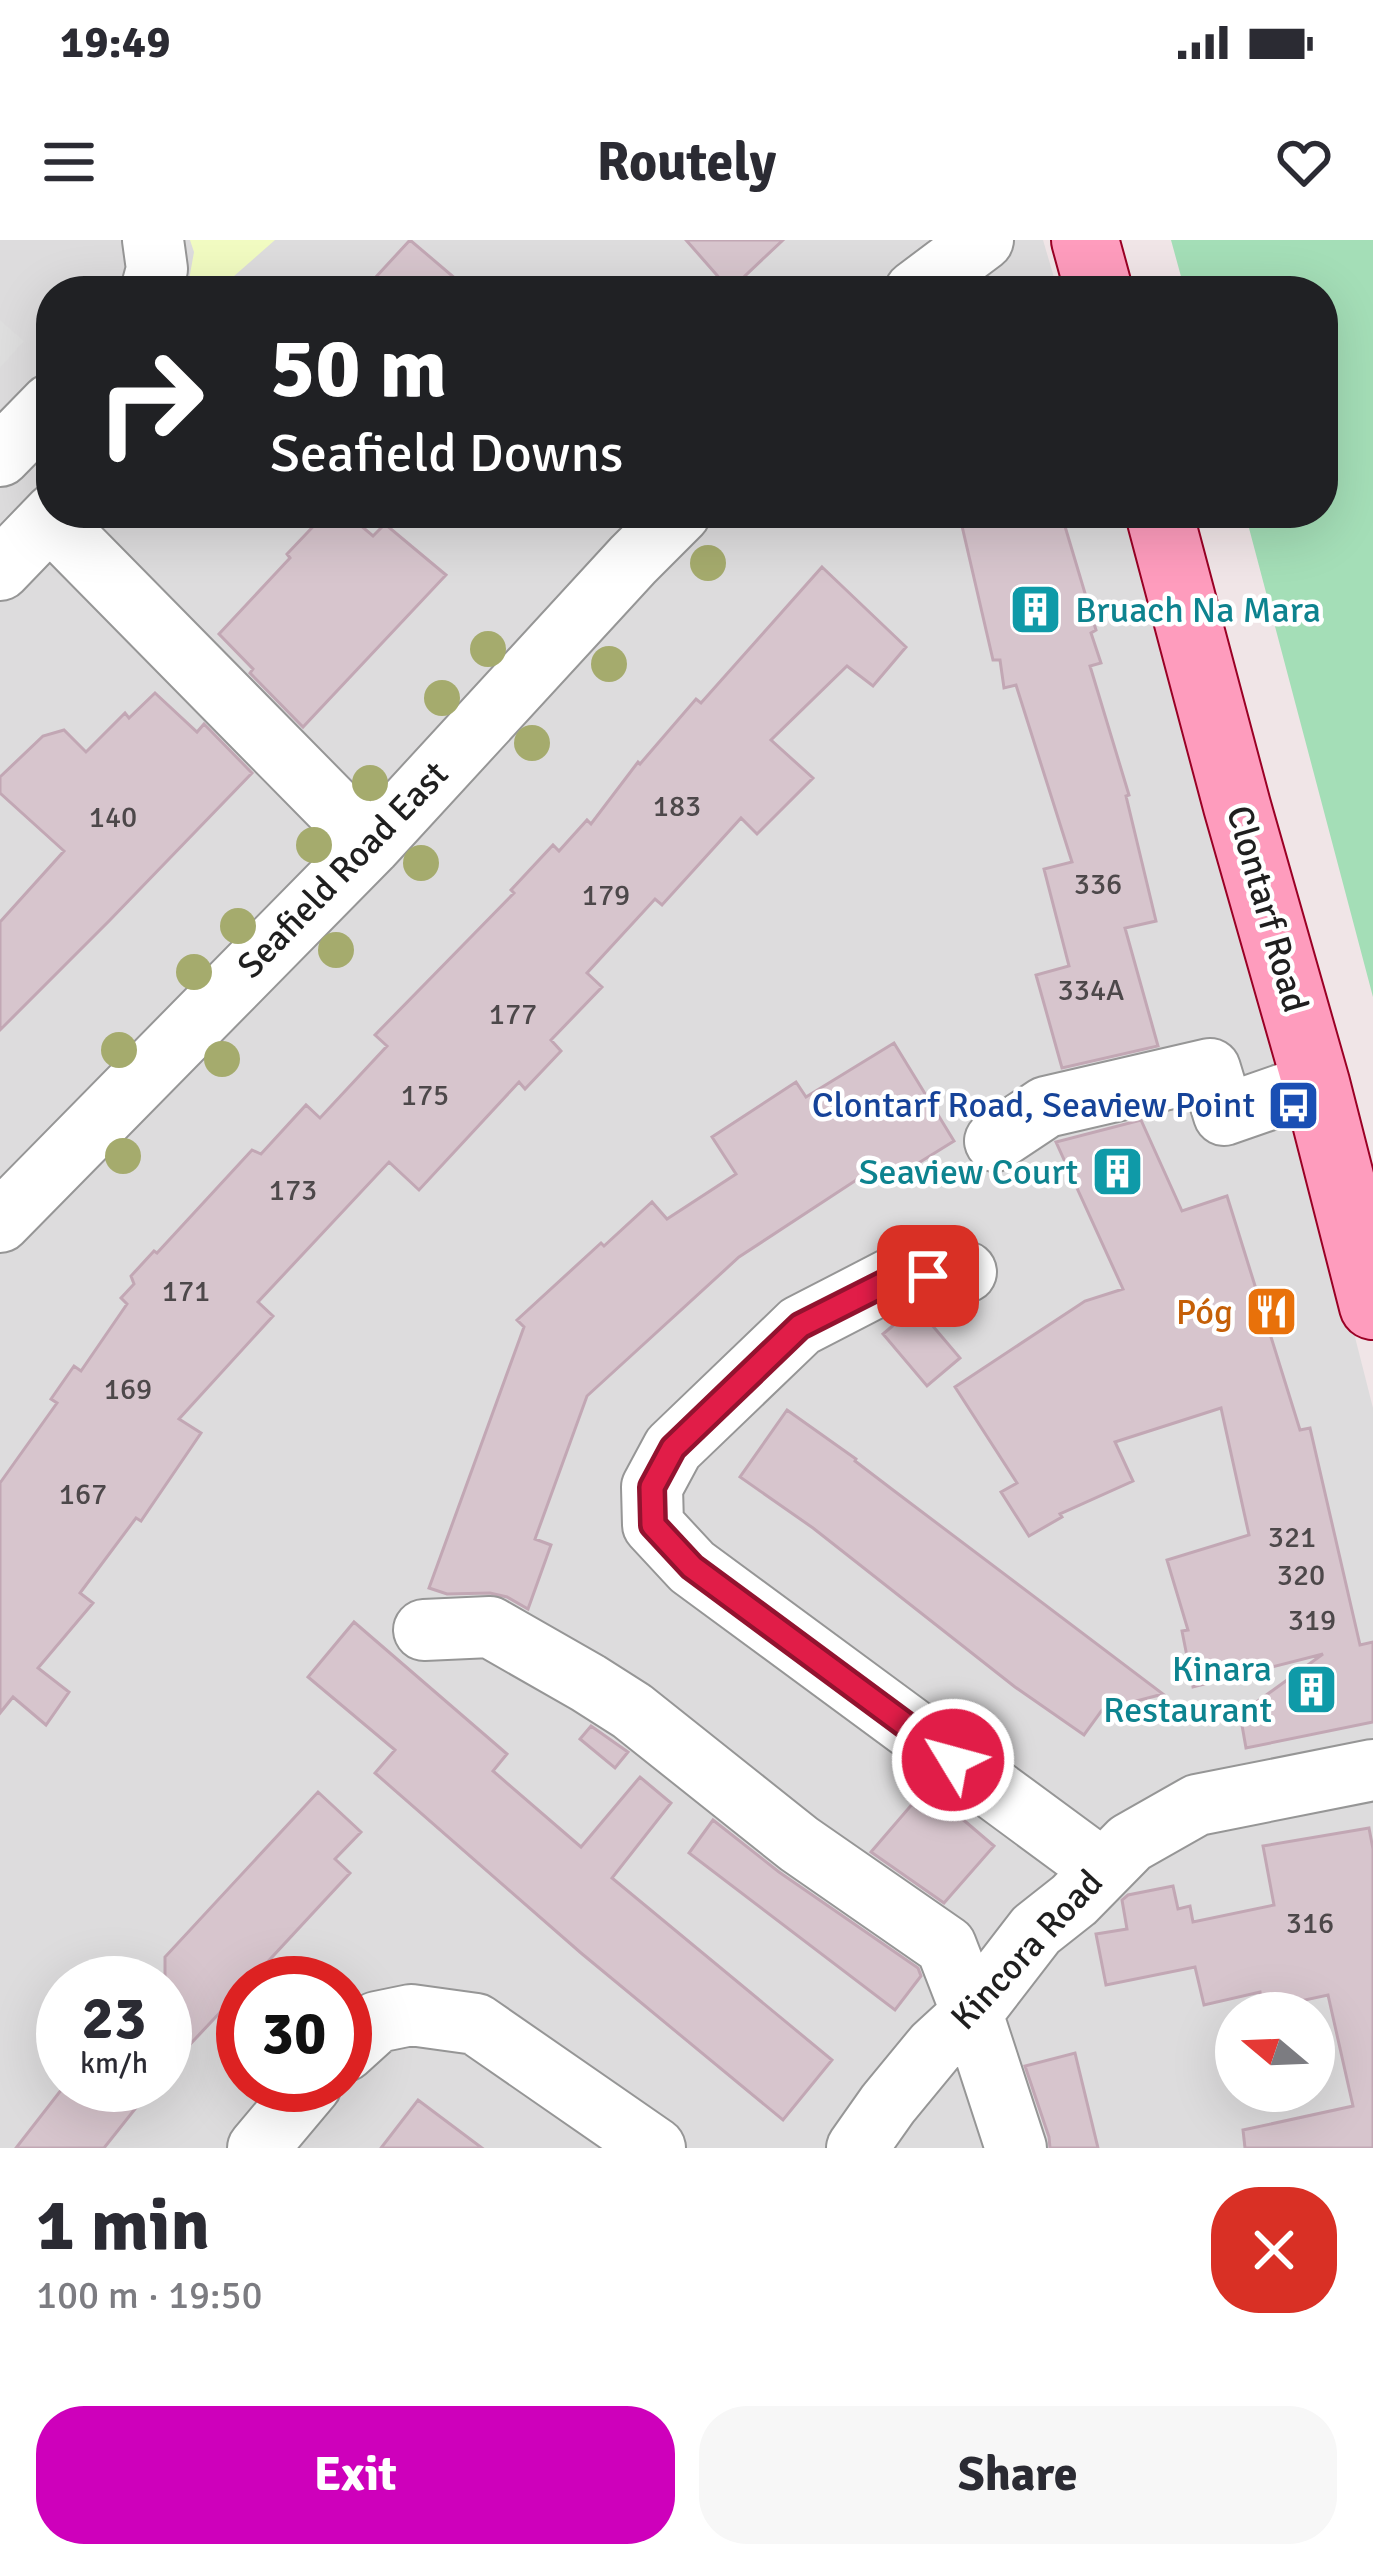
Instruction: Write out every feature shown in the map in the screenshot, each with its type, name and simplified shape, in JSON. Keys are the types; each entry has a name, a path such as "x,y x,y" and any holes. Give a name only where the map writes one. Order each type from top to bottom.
{"main road":[{"path":"1085,240 1096,276"},
{"name":"Clontarf Road","path":"1163,528 1373,1306"}],"street":[{"path":"153,240 155,276"},
{"path":"935,276 982,240"},
{"path":"0,570 40,528"},
{"path":"64,528 371,845"},
{"name":"Seafield Road East","path":"0,1222 371,845 665,528"},
{"path":"995,1141 1046,1107 1210,1070 1224,1115 1316,1083"},
{"path":"966,1272 891,1280 800,1326 673,1448 652,1487 653,1525 692,1567 1102,1869"},
{"path":"424,1630 490,1627 632,1711 799,1844 946,1946 1016,2148"},
{"name":"Kincora Road","path":"857,2148 888,2104 935,2047 972,2013 1036,1930 1074,1900 1130,1843 1197,1805 1373,1770"},
{"path":"372,2026 412,2015 476,2024 656,2148"},
{"path":"258,2148 288,2112"}],"shaded area":[{"path":"0,240 1043,240 1054,276 36,276 36,528 1130,528 1305,1140 1373,1408 1373,2148 0,2148"},
{"path":"190,240 275,240 234,276 190,276 194,252"},
{"path":"1171,240 1373,240 1373,997 1249,528 1338,528 1338,276 1181,276"},
{"path":"0,320 24,341 0,368"}],"building":[{"path":"410,240 452,276 377,276"},
{"path":"686,240 783,240 745,276 718,276"},
{"path":"312,528 364,528 373,536 381,528 390,528 446,575 303,727 219,634 290,558 287,554"},
{"path":"962,528 1065,528 1096,630 1091,633 1101,663 1090,666 1129,795 1156,921 1125,928 1158,1046 1062,1068 1036,975 1069,966 1044,869 1072,862 1016,685 1004,688 1000,660 993,660"},
{"path":"822,567 906,647 873,686 847,666 771,740 813,778 757,834 741,818 662,905 655,899 587,973 602,987 551,1040 561,1051 525,1089 519,1082 419,1190 389,1162 258,1302 273,1316 179,1419 201,1433 141,1521 136,1518 80,1593 93,1603 38,1668 69,1692 46,1725 13,1697 0,1713 0,1483 57,1403 51,1399 74,1366 81,1371 127,1304 121,1298 134,1284 131,1276 252,1150 261,1154 306,1105 320,1118 387,1046 375,1035 514,893 511,890 553,845 559,851 587,820 591,824 638,762 696,699 701,703"},
{"path":"155,693 197,732 204,724 252,773 0,1030 0,922 64,851 0,793 0,777 43,736 64,730 86,752 125,713 129,718"},
{"path":"894,1043 954,1141 883,1185 873,1169 739,1257 587,1396 535,1539 551,1545 528,1609 490,1593 447,1594 429,1588 524,1327 517,1320 652,1202 667,1219 736,1174 712,1137 796,1082 806,1097"},
{"path":"1141,1120 1182,1211 1227,1196 1300,1430 1310,1428 1360,1645 1373,1642 1373,1722 1246,1748 1240,1714 1323,1654 1193,1687 1182,1631 1188,1630 1167,1560 1249,1535 1221,1408 1115,1442 1133,1481 1060,1514 1062,1517 1029,1536 1001,1492 1017,1483 955,1387 1085,1301 1123,1289 1056,1142"},
{"path":"920,1311 960,1358 927,1386 883,1334 909,1312"},
{"path":"787,1410 1163,1694 1102,1710 1084,1735 1015,1687 813,1528 740,1477"},
{"path":"354,1622 507,1754 493,1771 581,1847 640,1777 671,1803 612,1878 832,2060 783,2120 581,1953 375,1773 395,1750 308,1677"},
{"path":"591,1726 628,1752 615,1768 580,1739"},
{"path":"926,1788 994,1846 944,1903 871,1852"},
{"path":"318,1792 361,1832 335,1859 350,1873 273,1956 216,1956 216,2017 192,2042 192,1956 166,1956"},
{"path":"713,1820 918,1968 921,1976 895,2010 689,1853"},
{"path":"1369,1828 1373,1849 1373,2148 1245,2148 1243,2130 1353,2106 1335,2026 1335,1992 1215,1992 1215,2002 1204,2005 1195,1967 1106,1985 1096,1934 1127,1929 1122,1900 1173,1886 1178,1909 1190,1906 1193,1922 1274,1905 1263,1846"},
{"path":"1075,2053 1098,2148 1050,2148 1025,2066"},
{"path":"418,2100 482,2148 381,2148"},
{"path":"44,2112 133,2112 104,2148 16,2148"}],"place":[{"name":"Bruach Na Mara","path":"1036,610"},
{"name":"Clontarf Road, Seaview Point","path":"1294,1105"},
{"name":"Seaview Court","path":"1117,1172"},
{"name":"Póg","path":"1272,1312"},
{"name":"Kinara Restaurant","path":"1311,1690"}],"route":[{"path":"928,1276 891,1280 800,1326 673,1448 652,1487 653,1525 692,1567 953,1760"}]}
